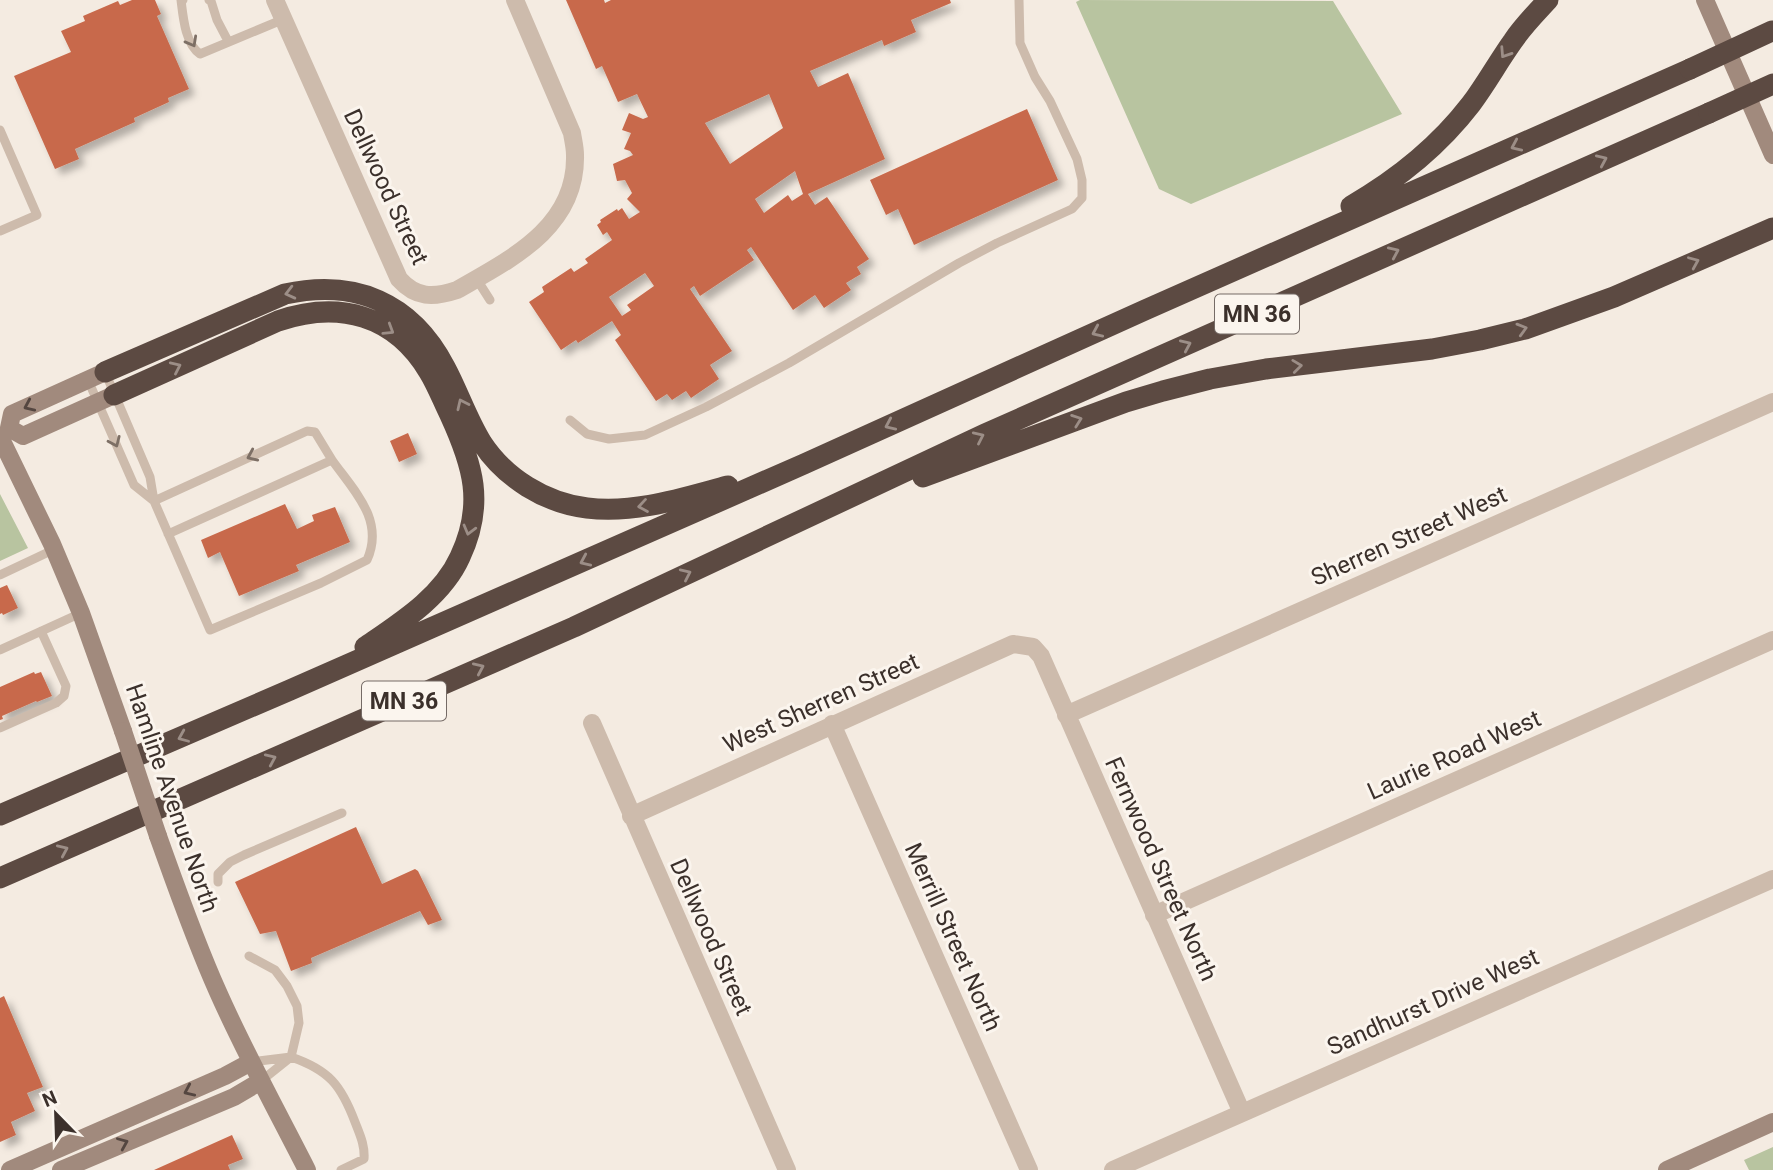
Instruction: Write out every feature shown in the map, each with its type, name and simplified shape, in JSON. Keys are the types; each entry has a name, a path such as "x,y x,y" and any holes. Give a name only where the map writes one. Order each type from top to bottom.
{"highway":[{"path":"1249,264 1382,188 1424,156 1466,110 1514,39 1548,0"},
{"name":"MN 36","path":"0,816 804,464 1772,30"},
{"name":"MN 36","path":"0,878 574,627 998,429 1773,84"},
{"path":"806,518 1163,391 1266,369 1432,349 1525,328 1614,297 1773,228"},
{"path":"96,376 285,294 316,289 348,291 369,296 388,305 425,335 445,367 469,419 488,451 510,474 545,497 586,508 630,508 670,501 804,464"},
{"path":"106,399 278,321 315,311 352,314 387,328 415,351 430,373 463,445 471,470 473,513 460,558 435,592 401,622 349,657 290,690"}],"street":[{"name":"Dellwood Street","path":"275,0 399,279 406,287 433,296 457,290 530,244 547,229 561,210 572,185 575,156 572,133 515,0"},
{"path":"1705,0 1773,155"},
{"path":"96,376 12,414 3,432 23,436 106,399"},
{"name":"Sherren Street West","path":"1066,715 1773,402"},
{"name":"Hamline Avenue North","path":"3,432 81,613 202,954 237,1035 307,1170"},
{"name":"Laurie Road West","path":"1154,915 1773,640"},
{"name":"West Sherren Street","path":"631,816 1013,644 1033,648"},
{"name":"Fernwood Street North","path":"1033,648 1041,656 1242,1113"},
{"name":"Dellwood Street","path":"592,723 787,1170"},
{"name":"Merrill Street North","path":"832,724 1029,1170"},
{"name":"Sandhurst Drive West","path":"1113,1170 1773,879"},
{"path":"10,1170 50,1162 251,1062"},
{"path":"61,1170 234,1097 261,1082"},
{"path":"1667,1170 1773,1122"}],"lane":[{"path":"183,0 185,30 195,50 200,54 284,19"},
{"path":"209,0 228,41"},
{"path":"570,421 587,434 609,439 645,435 706,407 789,363 959,262 1072,209 1082,198 1082,180 1077,159 1020,43 1019,0"},
{"path":"0,131 37,215 0,231"},
{"path":"476,278 490,300"},
{"path":"96,376 134,485 154,501"},
{"path":"96,376 150,477 154,501 210,630 368,560 373,547 373,527 365,506 315,432 307,431 154,501"},
{"path":"168,534 332,460"},
{"path":"0,575 55,550"},
{"path":"0,650 81,613"},
{"path":"0,728 56,704 64,696 66,686 41,631"},
{"path":"218,881 218,874 230,862 342,813"},
{"path":"249,956 275,970 287,986 297,1006 299,1023 291,1057 261,1082"},
{"path":"251,1062 291,1057 330,1077 346,1098 365,1148 364,1159 341,1170"}],"green space":[{"path":"1333,1 1402,114 1191,204 1159,189 1076,2"},
{"path":"0,494 28,548 0,561"},
{"path":"1773,1147 1773,1170 1749,1170 1744,1160"}],"building":[{"path":"132,0 155,0 161,14 157,16 189,89 168,98 169,102 134,118 135,122 75,149 79,159 55,169 14,76 71,52 61,31 85,21 83,16 118,1 120,5"},
{"path":"566,0 604,0 605,3 611,0 950,0 951,3 911,20 916,32 884,46 882,40 810,71 818,87 848,73 885,159 808,194 815,205 827,197 869,259 857,267 861,274 846,283 851,290 824,308 815,295 793,310 751,247 747,250 754,260 700,296 694,286 690,289 732,351 710,365 719,379 691,398 686,391 672,400 667,394 656,401 615,340 621,335 612,321 578,343 576,340 561,350 529,302 544,292 542,287 571,268 574,272 588,263 585,259 612,240 607,232 603,235 597,225 600,220 622,208 629,219 640,212 627,199 632,193 625,180 617,181 613,164 633,155 624,149 631,133 622,130 629,113 643,119 648,117 637,94 618,102 602,66 596,69","holes":["769,94 783,128 730,164 705,123","795,171 803,194 792,201 788,195 764,213 755,199","645,273 654,286 627,305 631,310 622,316 609,297"]},
{"path":"1027,109 1058,180 914,245 898,209 886,215 870,180"},
{"path":"408,433 417,454 399,462 390,441"},
{"path":"285,504 297,529 314,521 312,515 335,507 350,542 296,565 299,571 239,596 220,552 208,558 201,540"},
{"path":"7,585 18,608 3,615 0,614 0,588"},
{"path":"34,672 41,672 52,696 2,716 3,719 0,720 0,687"},
{"path":"356,827 382,884 415,869 442,920 428,925 420,911 311,958 312,963 291,971 276,931 260,934 235,882"},
{"path":"4,996 43,1087 27,1093 35,1111 11,1122 16,1135 0,1142 0,998"},
{"path":"232,1135 243,1159 228,1165 230,1170 154,1170"}]}
